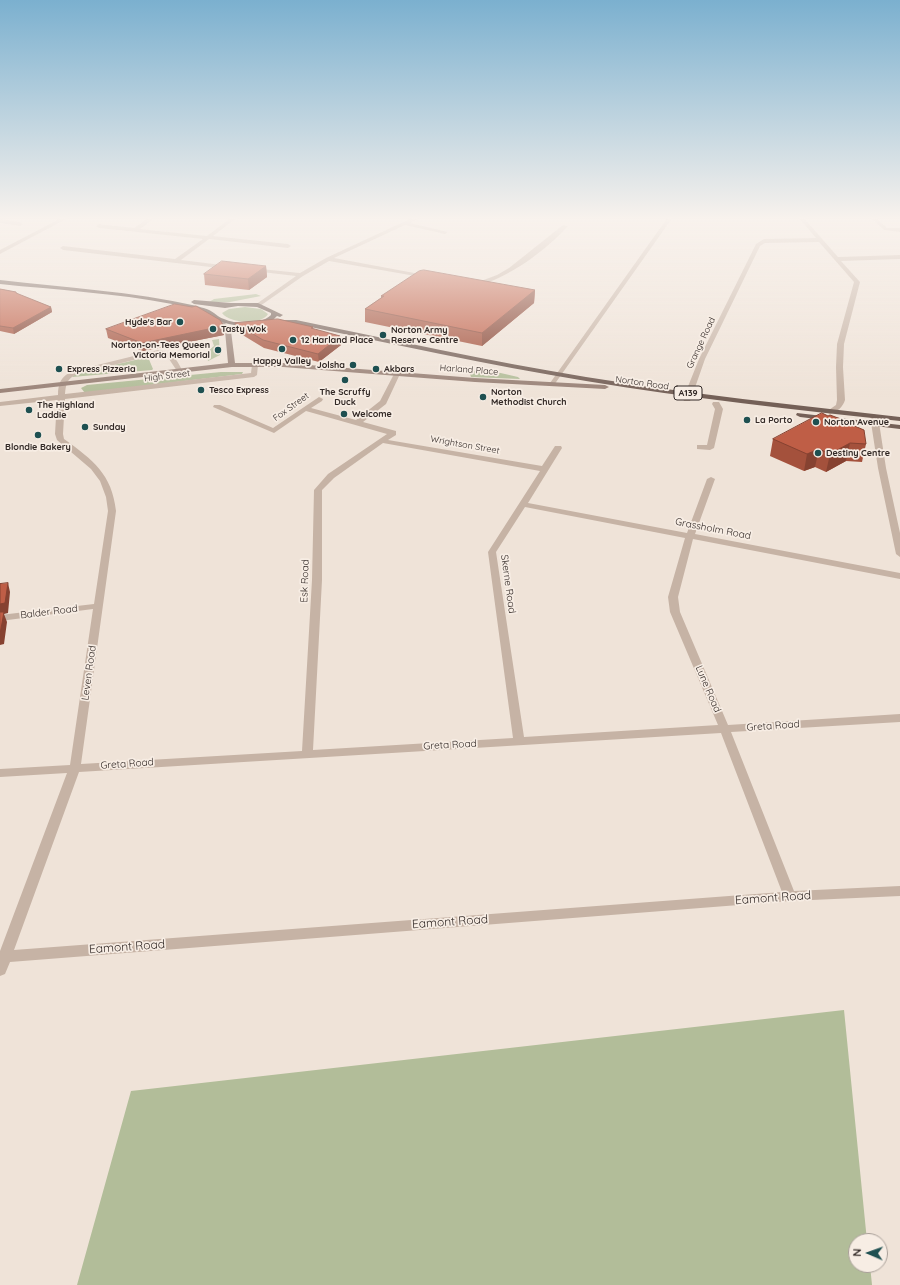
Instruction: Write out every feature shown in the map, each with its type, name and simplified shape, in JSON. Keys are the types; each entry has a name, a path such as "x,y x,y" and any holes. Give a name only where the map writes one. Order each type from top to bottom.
{"main road":[{"name":"A139","path":"6,277 45,283 170,297 207,304 258,305 274,313"},
{"path":"0,282 138,298 195,308 208,312 221,321 228,331 232,365"},
{"path":"215,316 215,312 218,309 230,305"},
{"name":"Norton Road","path":"274,313 296,322 478,360 555,379 605,388 688,396 716,404 875,420 900,419"},
{"path":"265,322 272,319 274,313"},
{"name":"A139","path":"221,321 243,324 265,322"},
{"name":"Norton Road","path":"265,322 296,322"},
{"path":"228,331 243,324"},
{"name":"High Street","path":"0,391 232,365 283,365 333,370"},
{"name":"Harland Place","path":"333,370 475,380 555,379"},
{"name":"Norton Road","path":"555,379 830,412 875,420 900,427"}],"street":[{"path":"258,305 298,277"},
{"path":"423,277 434,279"},
{"path":"470,284 488,282 497,277"},
{"path":"555,379 628,277"},
{"name":"Grange Road","path":"688,396 702,359 742,277"},
{"path":"830,412 842,401 840,378 842,338 857,282 853,277"},
{"name":"High Street","path":"62,383 67,376 75,372 158,352 167,353 171,356 179,370"},
{"name":"High Street","path":"0,404 254,374 255,364"},
{"path":"306,409 357,423 383,402 397,374"},
{"name":"Leven Road","path":"0,970 3,957 75,767 112,511 108,489 92,465 61,440 59,434 62,383"},
{"name":"Fox Street","path":"217,407 274,431 319,399"},
{"path":"700,447 710,448 719,409 716,404"},
{"path":"875,420 882,468 898,534 900,554"},
{"name":"Esk Road","path":"307,753 317,580 318,490 331,476 393,433 357,423"},
{"name":"Wrightson Street","path":"382,441 544,469"},
{"name":"Skerne Road","path":"519,741 492,552 558,448"},
{"name":"Lune Road","path":"711,479 690,536 673,597 675,612 725,730 790,896"},
{"name":"Grassholm Road","path":"522,504 900,576"},
{"name":"Balder Road","path":"0,618 98,606"},
{"name":"Greta Road","path":"0,773 75,767 725,730 900,718"},
{"name":"Eamont Road","path":"3,957 790,896 900,891"}],"green space":[{"path":"256,294 261,296 230,302 209,302 214,299"},
{"path":"245,307 261,309 268,314 259,320 245,322 231,319 222,313 229,309"},
{"path":"219,339 220,355 208,361 206,352 214,346 212,340"},
{"path":"148,357 153,369 152,370 72,377 75,374"},
{"path":"479,368 518,377 520,379 471,377 470,374"},
{"path":"221,372 243,372 242,374 85,393 81,388 87,385"},
{"path":"844,1010 866,1233 848,1233 848,1273 871,1273 872,1285 77,1285 131,1091"}],"building":[{"path":"230,277 251,277 248,279"},
{"path":"410,277 463,277 535,290 482,333 365,309 384,296 381,296"},
{"path":"0,289 16,292 51,307 13,328 0,326"},
{"path":"175,304 192,307 196,306 220,320 223,326 142,343 106,329"},
{"path":"278,319 313,327 311,328 340,336 318,354 263,340 235,323"},
{"path":"822,413 854,424 852,425 864,430 866,444 850,443 830,454 819,449 807,454 773,439"},
{"path":"8,583 5,603 0,604 0,584"},
{"path":"0,612 4,612 0,634"}],"place":[{"name":"Hyde's Bar","path":"180,322"},
{"name":"Tasty Wok","path":"213,329"},
{"name":"Norton Army Reserve Centre","path":"383,335"},
{"name":"12 Harland Place","path":"293,340"},
{"name":"Happy Valley","path":"282,349"},
{"name":"Norton-on-Tees Queen Victoria Memorial","path":"218,350"},
{"name":"Jolsha","path":"353,365"},
{"name":"Express Pizzeria","path":"59,369"},
{"name":"Akbars","path":"376,369"},
{"name":"The Scruffy Duck","path":"345,380"},
{"name":"Tesco Express","path":"201,390"},
{"name":"Norton Methodist Church","path":"483,397"},
{"name":"The Highland Laddie","path":"29,410"},
{"name":"Welcome","path":"344,414"},
{"name":"La Porto","path":"747,420"},
{"name":"Norton Avenue","path":"816,422"},
{"name":"Sunday","path":"85,427"},
{"name":"Blondie Bakery","path":"38,435"},
{"name":"Destiny Centre","path":"818,453"}]}
